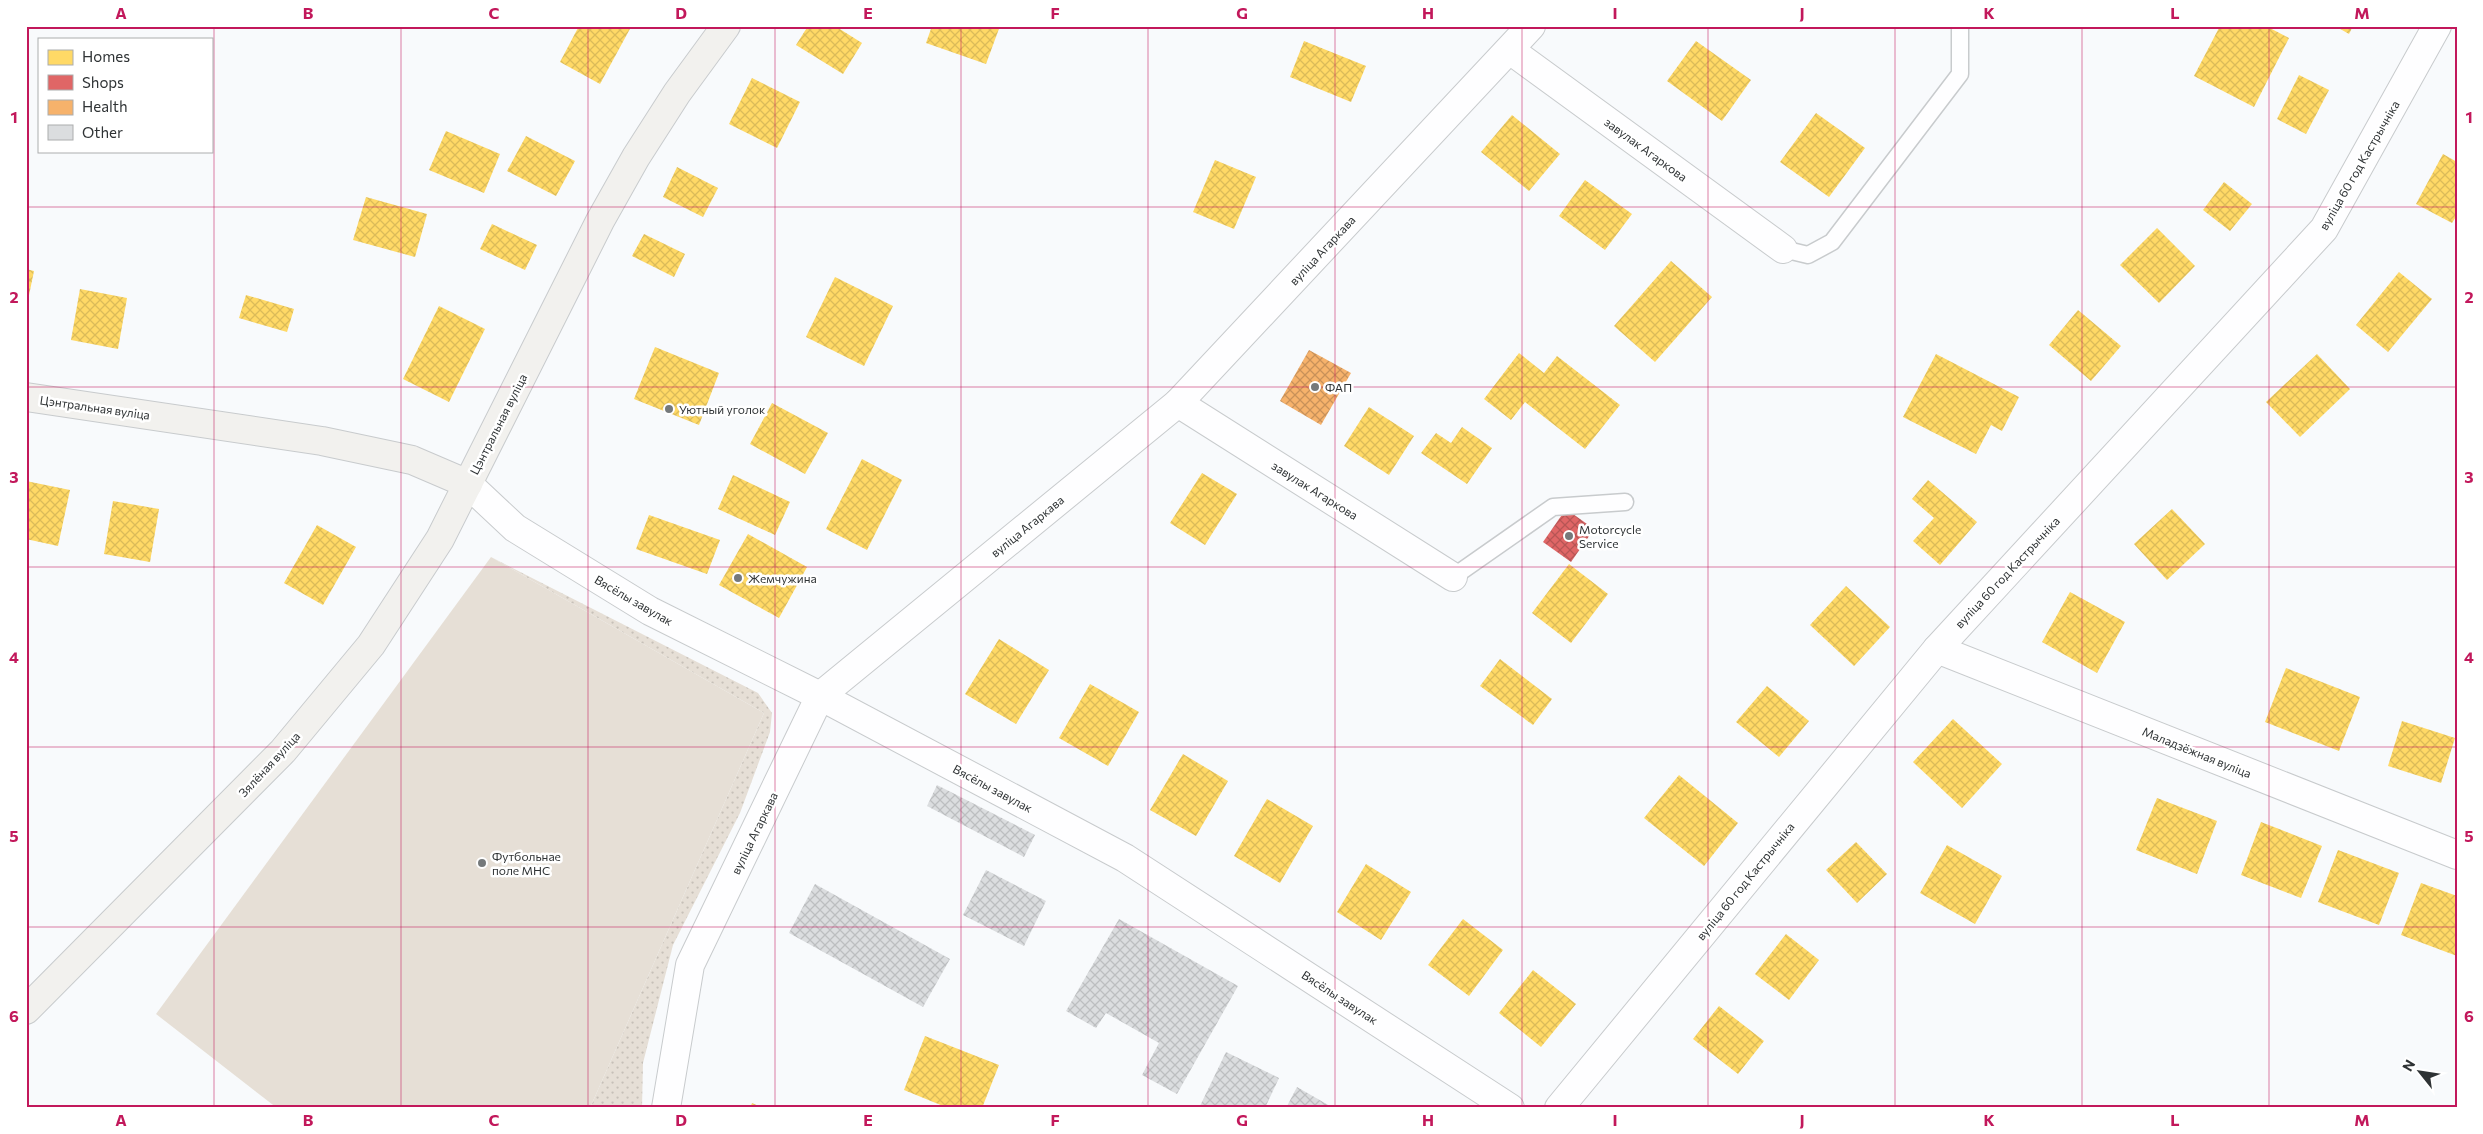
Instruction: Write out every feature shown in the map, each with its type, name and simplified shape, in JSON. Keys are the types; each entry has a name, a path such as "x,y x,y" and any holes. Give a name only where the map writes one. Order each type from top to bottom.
{"street":[{"name":"Цэнтральная вуліца","path":"26,397 322,441 412,460 468,484 600,221 636,157 678,93 726,26"},
{"name":"вуліца Агаркава","path":"666,1108 690,965 820,696 1178,403 1531,26"},
{"name":"вуліца 60 год Кастрычніка","path":"1558,1108 1937,649 2324,229 2437,26"},
{"name":"завулак Агаркова","path":"1510,50 1783,249"},
{"name":"завулак Агаркова","path":"1178,403 1453,577"},
{"name":"Вясёлы завулак","path":"468,484 515,528 650,611 820,696 1125,858 1510,1108"},
{"name":"Зялёная вуліца","path":"26,1010 277,758 329,698 371,645 407,593 440,539 468,484"},
{"name":"Маладзёжная вуліца","path":"1937,649 2457,855"}],"lane":[{"path":"1783,249 1808,255 1832,242 1960,74 1960,26"},
{"path":"1453,577 1553,507 1625,502"}],"shaded area":[{"path":"491,557 758,693 772,713 770,732 740,813 673,945 643,1063 642,1108 590,1108 764,713"},
{"name":"Футбольнае поле МНС","path":"491,557 764,713 590,1108 277,1108 156,1014"}],"building: Homes":[{"path":"579,26 631,27 600,84 560,62"},
{"path":"808,26 835,26 862,43 843,74 796,45"},
{"path":"932,26 1000,26 986,64 926,43"},
{"path":"2220,26 2266,26 2289,38 2254,107 2194,76"},
{"path":"2335,26 2353,26 2349,34"},
{"path":"1304,41 1366,66 1351,102 1290,77"},
{"path":"1696,41 1751,80 1722,121 1667,81"},
{"path":"2299,75 2329,90 2306,134 2277,119"},
{"path":"752,78 800,102 777,148 729,124"},
{"path":"1816,113 1865,148 1829,197 1780,162"},
{"path":"1512,115 1560,154 1529,191 1481,152"},
{"path":"446,131 500,154 484,193 429,170"},
{"path":"526,136 575,161 556,196 507,171"},
{"path":"2443,154 2457,162 2457,215 2452,223 2416,204"},
{"path":"1215,160 1256,177 1234,229 1193,212"},
{"path":"677,167 718,188 703,217 663,197"},
{"path":"1585,180 1632,214 1605,250 1559,216"},
{"path":"2224,182 2252,204 2230,231 2203,210"},
{"path":"366,197 427,214 415,257 353,240"},
{"path":"492,224 537,245 525,270 480,249"},
{"path":"2157,228 2195,266 2159,303 2120,265"},
{"path":"644,234 685,254 674,277 632,256"},
{"path":"1671,261 1712,297 1655,362 1614,326"},
{"path":"26,269 34,271 27,305 26,305"},
{"path":"2399,272 2432,299 2388,352 2356,325"},
{"path":"835,277 893,306 864,366 806,337"},
{"path":"80,289 127,298 118,349 71,340"},
{"path":"246,295 294,309 287,332 239,318"},
{"path":"439,306 485,329 449,402 403,379"},
{"path":"2078,310 2121,346 2091,381 2049,345"},
{"path":"655,347 719,373 699,425 634,399"},
{"path":"1519,353 1544,373 1557,356 1620,405 1585,449 1525,402 1511,420 1484,399"},
{"path":"1936,354 2019,397 2002,431 1991,425 1976,454 1903,417"},
{"path":"2317,354 2350,389 2300,437 2266,402"},
{"path":"772,403 828,433 805,474 750,444"},
{"path":"1369,407 1414,436 1389,475 1344,446"},
{"path":"1462,427 1492,448 1467,484 1421,453 1436,433 1451,443"},
{"path":"862,459 902,480 867,550 826,529"},
{"path":"1202,473 1237,494 1205,545 1170,523"},
{"path":"733,475 790,502 775,535 718,509"},
{"path":"1928,480 1977,522 1940,565 1913,541 1934,518 1912,499"},
{"path":"26,481 70,490 58,546 26,539"},
{"path":"113,501 159,509 150,562 104,554"},
{"path":"2172,509 2205,544 2167,580 2134,544"},
{"path":"649,515 720,540 707,574 636,549"},
{"path":"317,525 356,547 323,605 284,583"},
{"path":"748,534 807,567 779,618 719,585"},
{"path":"1569,564 1608,594 1571,643 1532,613"},
{"path":"1846,586 1890,627 1854,666 1810,625"},
{"path":"2070,592 2125,622 2097,673 2042,642"},
{"path":"999,639 1049,670 1016,724 965,694"},
{"path":"1500,659 1552,699 1533,725 1480,686"},
{"path":"2286,668 2360,697 2339,751 2265,722"},
{"path":"1090,684 1139,712 1108,766 1059,738"},
{"path":"1767,686 1809,721 1779,757 1736,722"},
{"path":"1953,719 2002,764 1962,808 1913,762"},
{"path":"2402,721 2455,738 2441,783 2388,766"},
{"path":"1183,754 1228,781 1196,836 1150,810"},
{"path":"1679,775 1738,823 1704,866 1644,818"},
{"path":"2157,798 2217,821 2197,874 2136,850"},
{"path":"1267,799 1313,826 1280,883 1234,856"},
{"path":"2261,822 2322,846 2301,898 2241,875"},
{"path":"1856,842 1887,874 1857,903 1826,870"},
{"path":"1947,845 2002,876 1975,924 1920,893"},
{"path":"2338,850 2399,873 2379,925 2318,902"},
{"path":"1366,864 1411,892 1381,940 1337,912"},
{"path":"2421,883 2457,896 2457,956 2401,935"},
{"path":"1463,919 1503,950 1469,996 1428,965"},
{"path":"1786,934 1819,960 1789,1000 1755,974"},
{"path":"1533,970 1576,1004 1541,1047 1499,1013"},
{"path":"1719,1006 1764,1041 1738,1074 1693,1039"},
{"path":"925,1036 999,1065 982,1108 948,1108 904,1090"},
{"path":"752,1103 763,1108 750,1108"}],"building: Shops":[{"name":"Motorcycle Service","path":"1566,509 1594,529 1571,562 1543,542"}],"building: Health":[{"name":"ФАП","path":"1309,350 1351,373 1321,425 1280,401"}],"building: Other":[{"path":"937,785 1035,835 1024,857 927,806"},
{"path":"986,870 1046,901 1024,946 963,915"},
{"path":"815,884 950,959 923,1007 789,933"},
{"path":"1119,919 1238,986 1177,1094 1142,1075 1159,1043 1106,1013 1096,1028 1066,1011"},
{"path":"1226,1052 1279,1078 1265,1108 1199,1108"},
{"path":"1297,1087 1330,1106 1329,1108 1286,1108"}],"place":[{"name":"ФАП","path":"1315,387"},
{"name":"Уютный уголок","path":"669,409"},
{"name":"Motorcycle Service","path":"1569,536"},
{"name":"Жемчужина","path":"738,578"},
{"name":"Футбольнае поле МНС","path":"482,863"}]}
